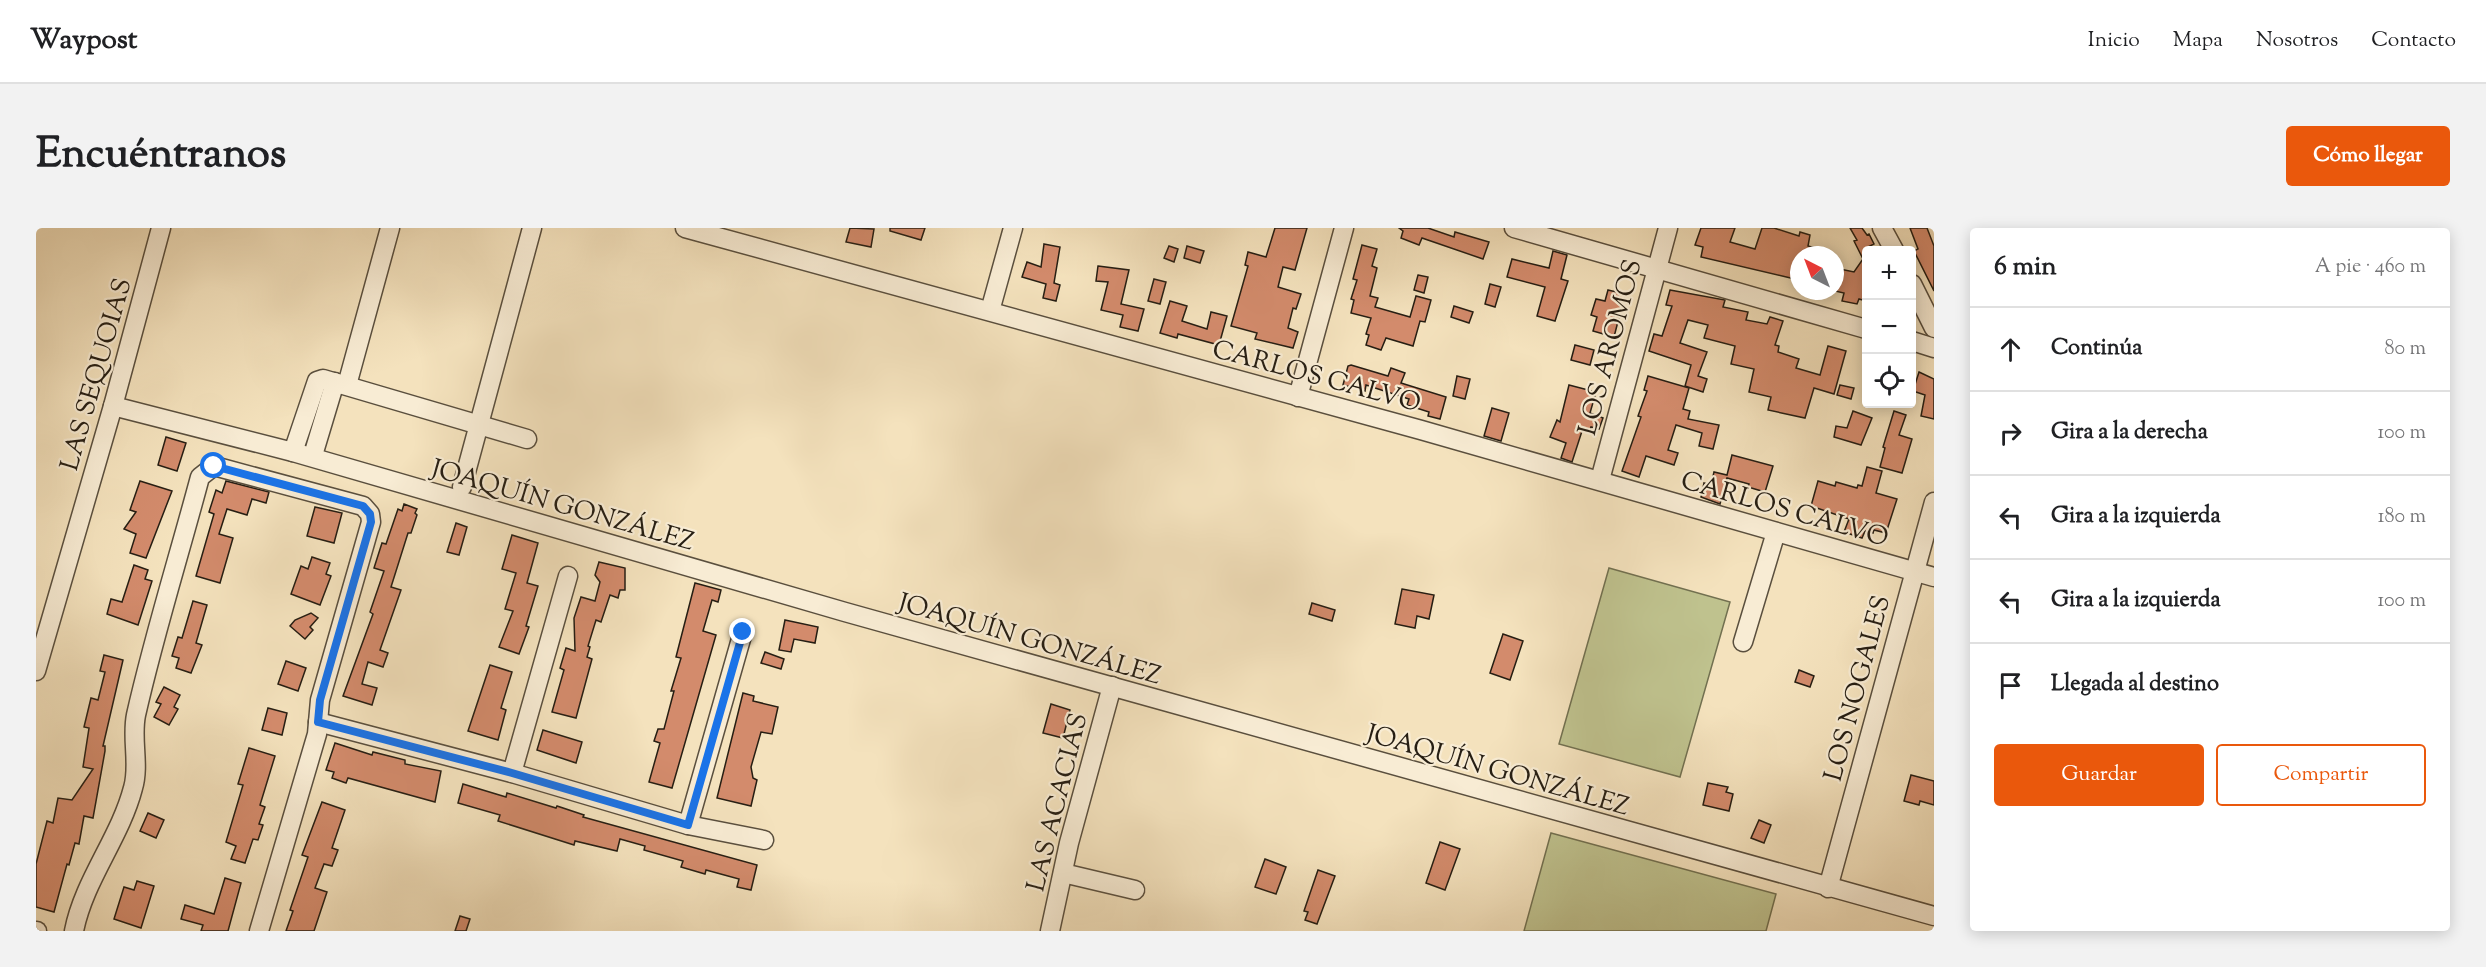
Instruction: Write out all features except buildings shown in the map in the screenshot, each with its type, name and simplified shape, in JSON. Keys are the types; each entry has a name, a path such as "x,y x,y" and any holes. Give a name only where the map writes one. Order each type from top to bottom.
{"street":[{"name":"LAS SEQUOIAS","path":"36,671 113,406 161,228"},
{"path":"314,452 341,383 390,228"},
{"path":"462,487 532,228"},
{"path":"990,311 1013,228"},
{"path":"1298,397 1344,228"},
{"path":"1514,228 1862,327"},
{"name":"LOS AROMOS","path":"1599,480 1668,228"},
{"path":"1882,228 1892,246"},
{"name":"CARLOS CALVO","path":"689,229 1599,480 1672,504 1934,577"},
{"path":"1916,294 1934,328"},
{"path":"1916,343 1934,348"},
{"path":"293,452 317,381 323,379 527,439"},
{"name":"JOAQUÍN GONZÁLEZ","path":"113,406 293,452 845,612 1934,916"},
{"path":"74,931 83,898 123,819 132,792 135,718 200,477 214,466 363,506 370,514 371,522 320,700 318,722 259,931"},
{"name":"LOS NOGALES","path":"1828,888 1934,502"},
{"path":"1743,642 1776,532"},
{"path":"512,773 568,576"},
{"path":"688,825 743,632"},
{"name":"LAS ACACIAS","path":"1050,931 1112,686"},
{"path":"318,722 512,773 688,825 764,840"},
{"path":"1063,873 1135,890"}],"green space":[{"path":"1609,568 1730,602 1680,777 1559,744"},
{"path":"1551,833 1776,894 1766,931 1524,931"}],"route":[{"path":"214,466 363,506 370,514 371,522 320,700 318,722 512,773 688,825 743,632"}]}
